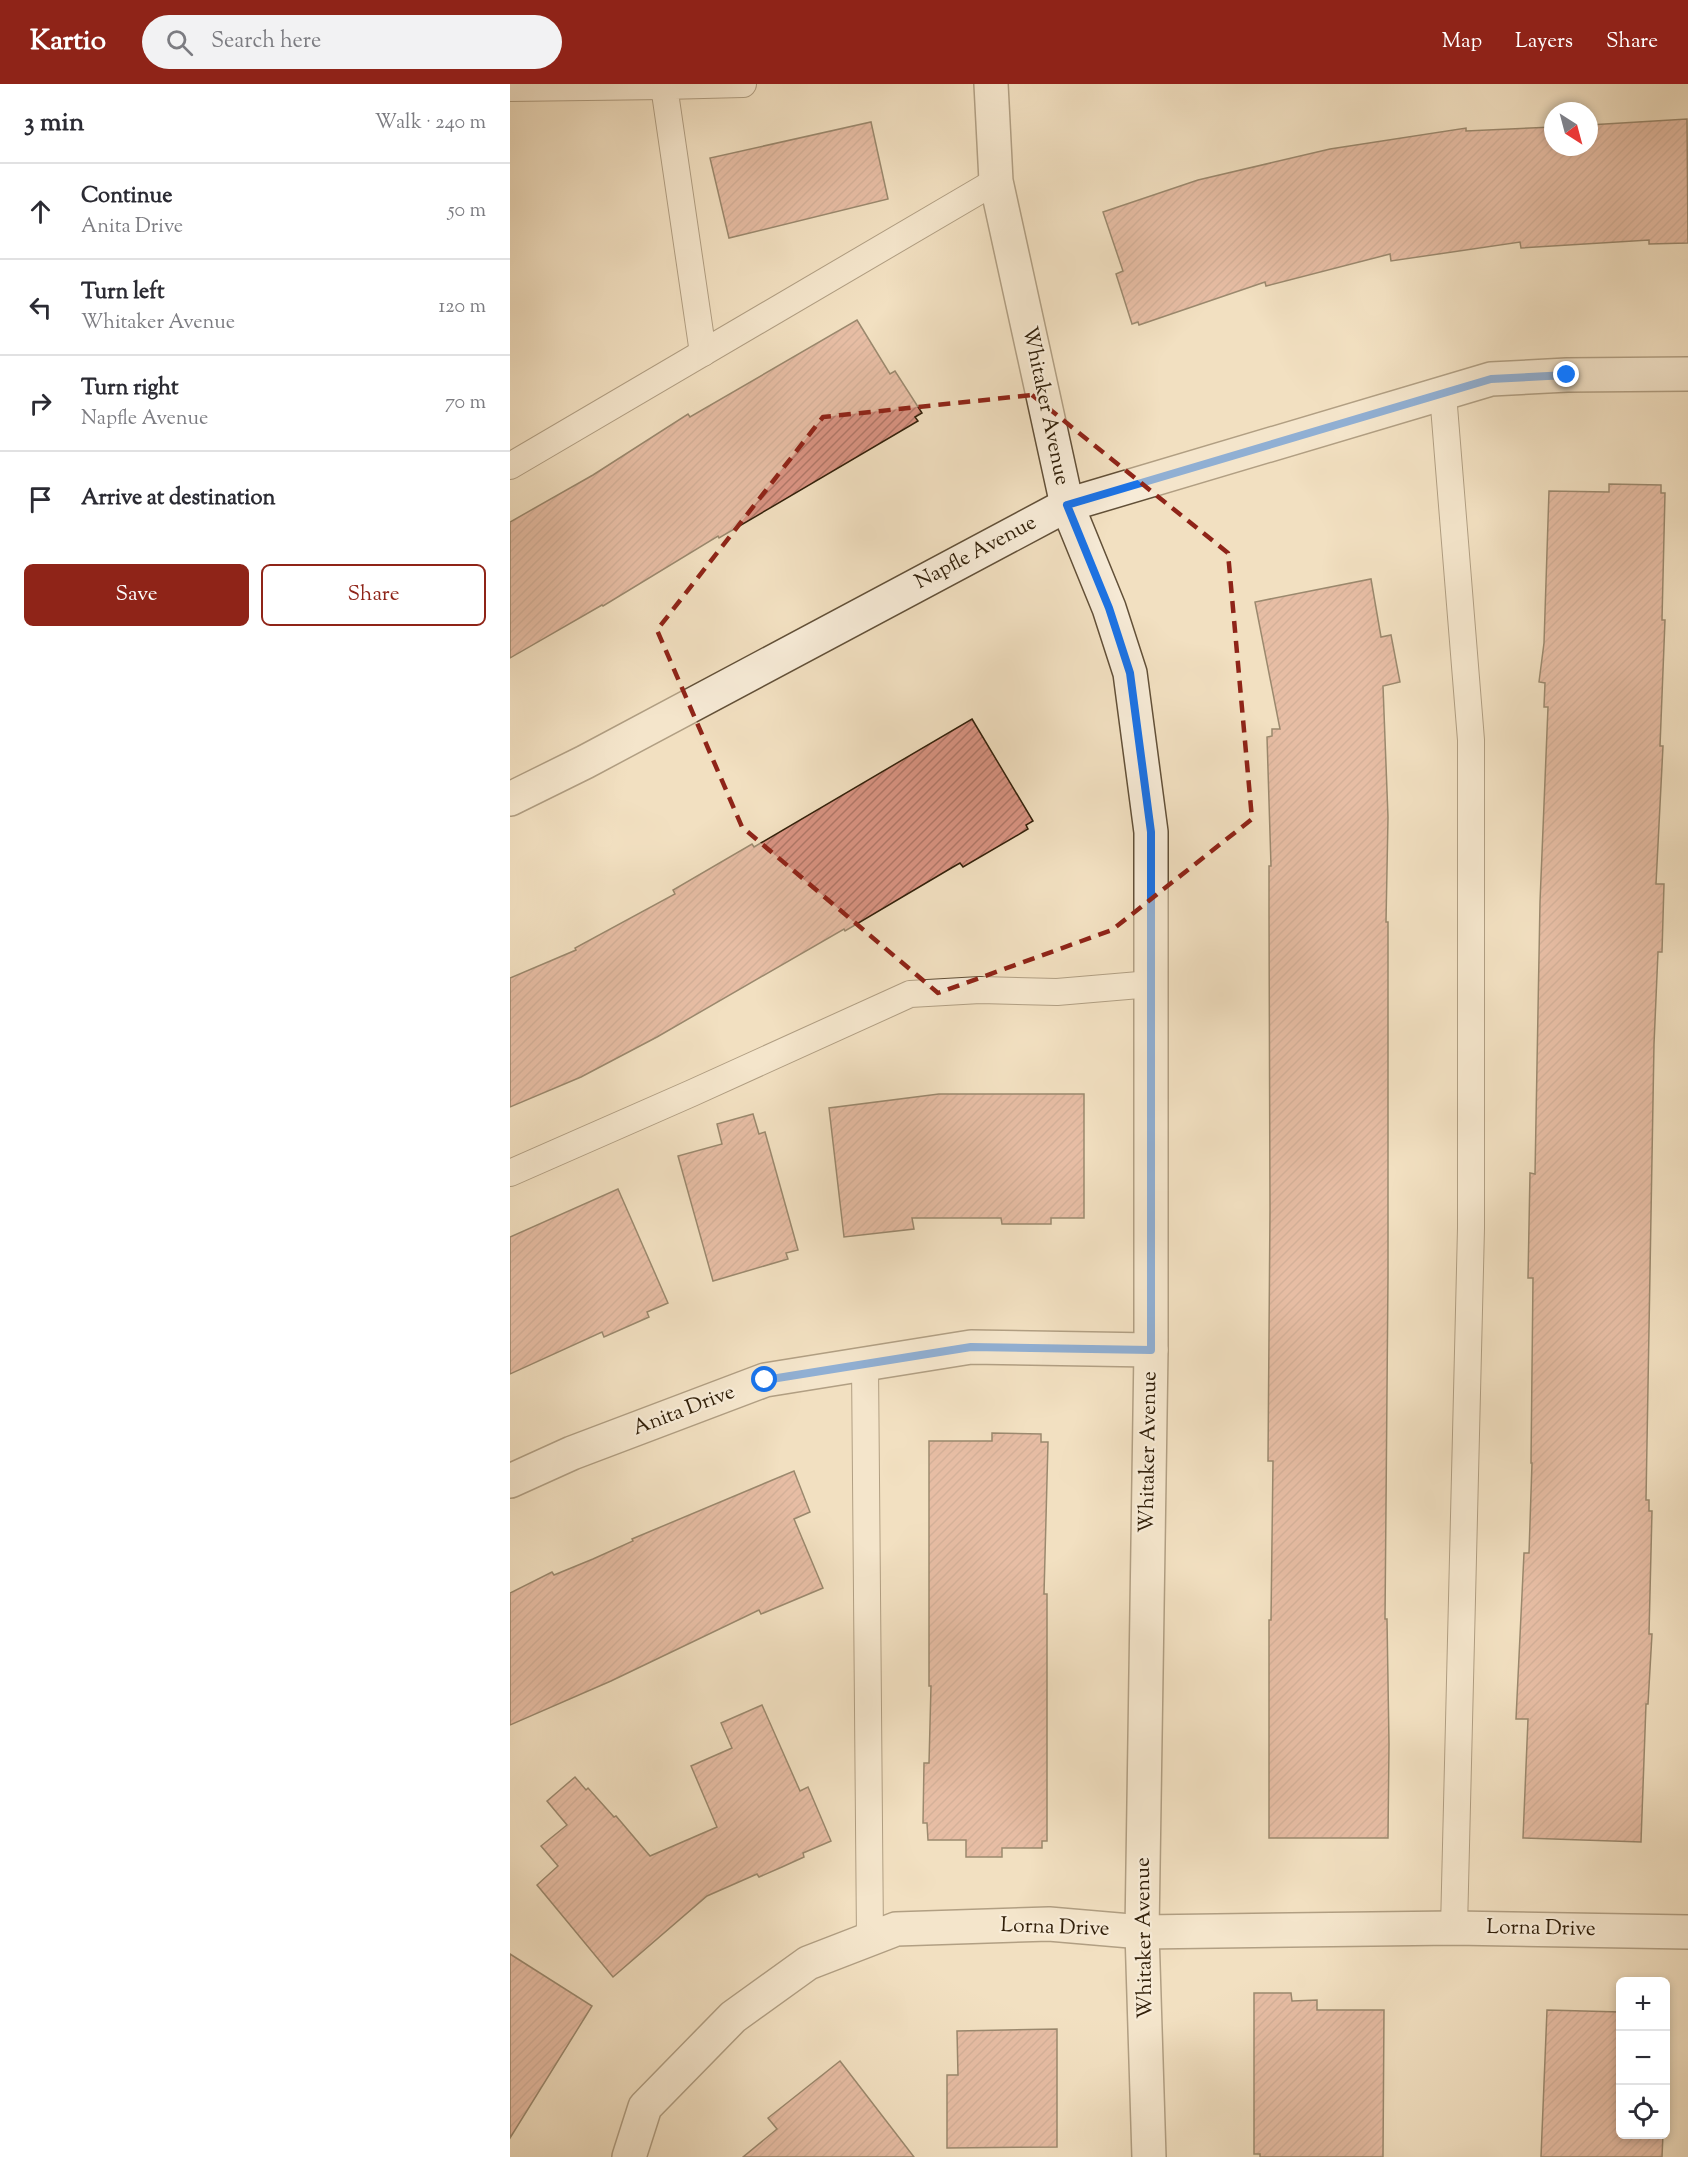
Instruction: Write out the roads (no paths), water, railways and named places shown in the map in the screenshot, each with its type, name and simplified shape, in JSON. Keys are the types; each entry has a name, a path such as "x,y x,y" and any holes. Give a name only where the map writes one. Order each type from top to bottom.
{"street":[{"name":"Whitaker Avenue","path":"991,84 996,181 1067,505 1109,608 1130,673 1151,832 1151,1350 1143,1932 1149,2157"},
{"name":"Napfle Avenue","path":"510,799 585,762 1067,505 1491,379 1567,375 1688,374"},
{"name":"Anita Drive","path":"510,1481 572,1453 765,1380 971,1347 1151,1350"},
{"name":"Lorna Drive","path":"628,2157 645,2107 733,2017 808,1963 896,1929 1049,1924 1143,1932 1454,1928 1688,1932"}],"lane":[{"path":"510,88 743,84"},
{"path":"664,86 703,353"},
{"path":"510,466 996,181"},
{"path":"1443,394 1471,740 1471,1228 1454,1928"},
{"path":"510,1173 692,1094 910,994 980,990 1057,992 1151,984"},
{"path":"865,1364 870,1938"}]}
